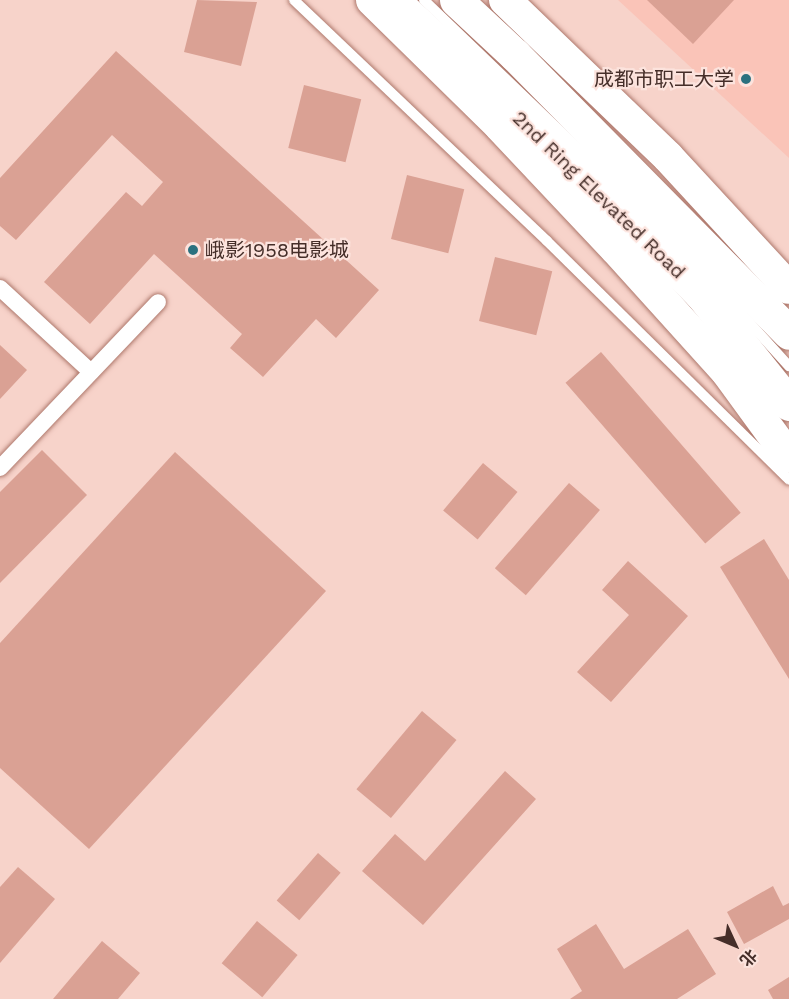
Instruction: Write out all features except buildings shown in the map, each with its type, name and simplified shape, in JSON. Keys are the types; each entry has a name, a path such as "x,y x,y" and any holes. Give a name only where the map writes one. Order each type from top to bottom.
{"highway":[{"name":"2nd Ring Elevated Road","path":"393,0 620,212 693,285 789,404"},
{"name":"2nd Ring Elevated Road","path":"456,0 532,72 789,333"}],"main road":[{"path":"372,0 500,126 616,249 727,372 789,457"},
{"path":"504,0 668,157 789,288"}],"street":[{"path":"0,288 91,372"},
{"path":"0,468 158,302"}],"lane":[{"path":"294,0 555,249 789,480"},
{"path":"424,0 681,247 789,366"}],"shaded area":[{"name":"成都市职工大学","path":"618,0 789,0 789,158"}],"place":[{"name":"成都市职工大学","path":"746,79"},
{"name":"峨影1958电影城","path":"193,250"}]}
